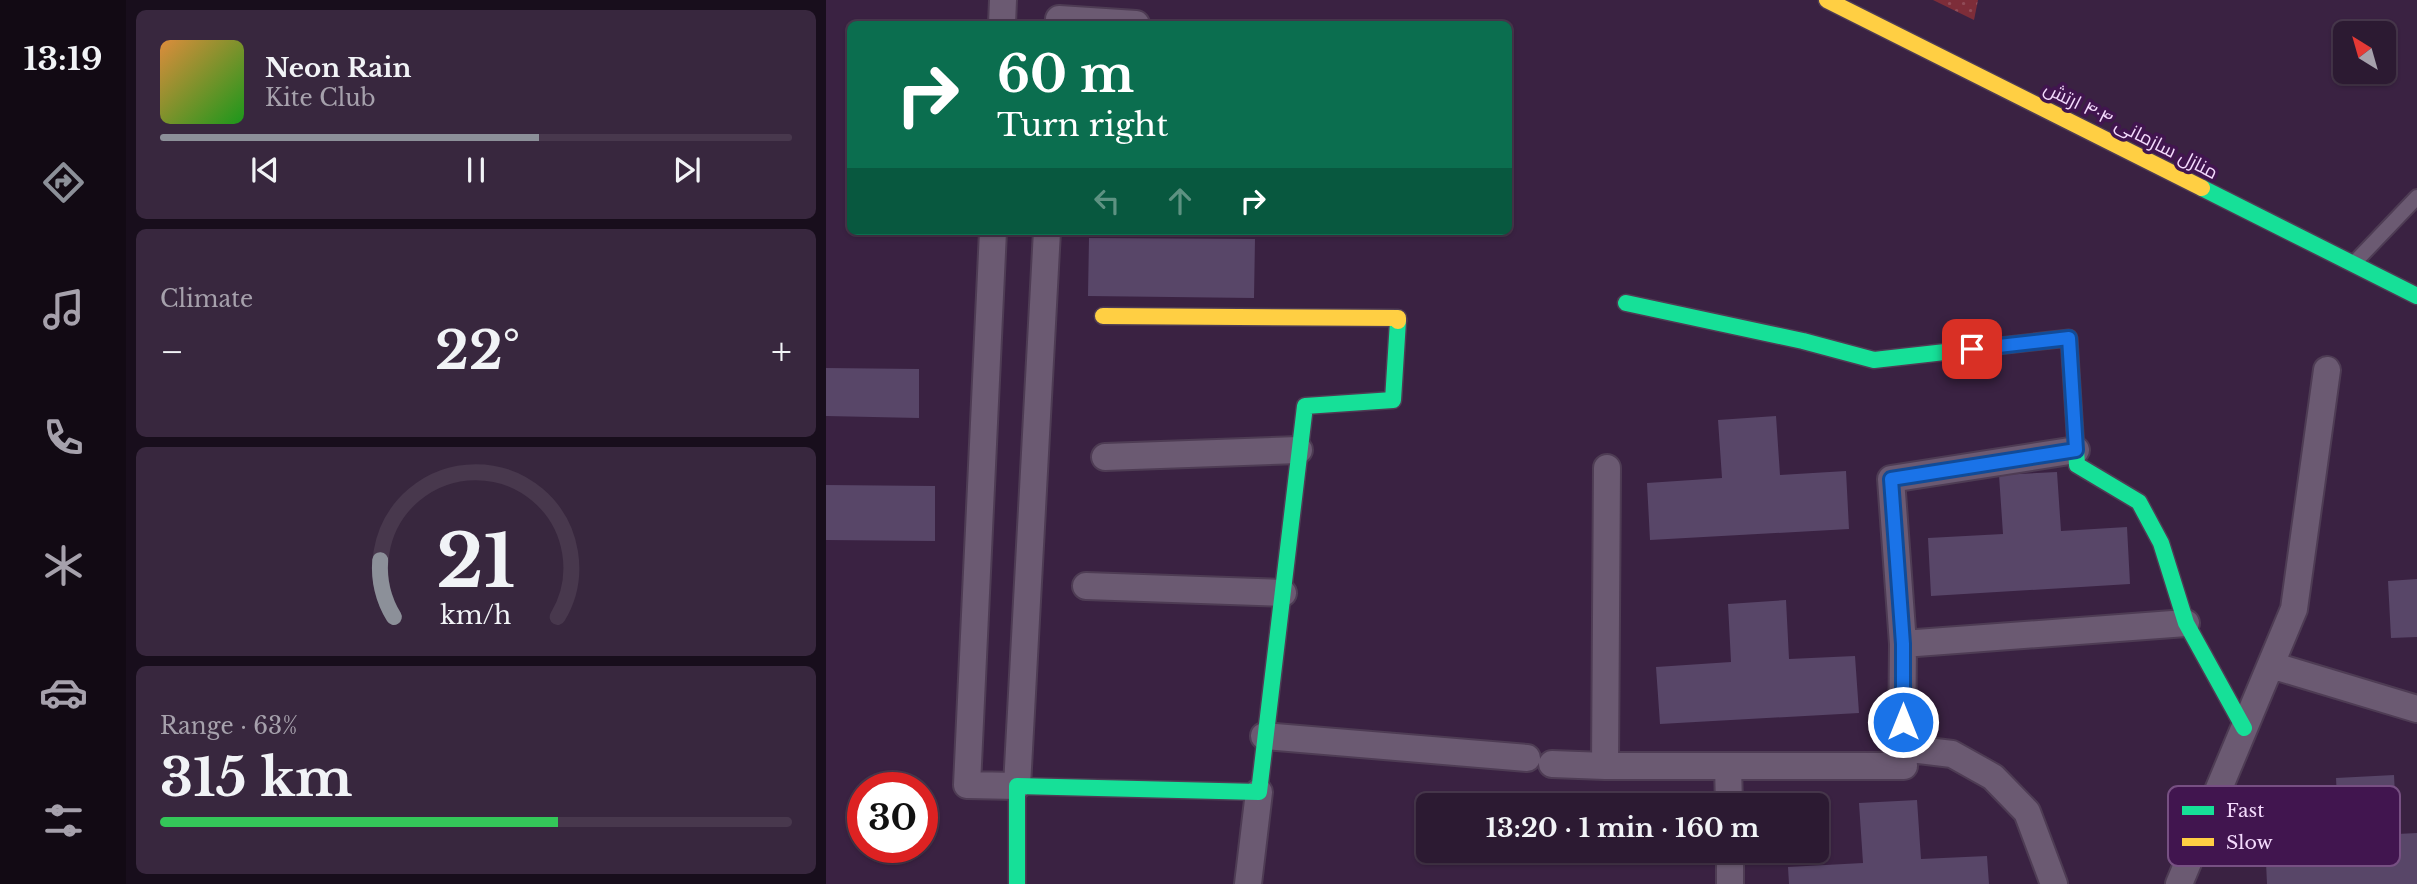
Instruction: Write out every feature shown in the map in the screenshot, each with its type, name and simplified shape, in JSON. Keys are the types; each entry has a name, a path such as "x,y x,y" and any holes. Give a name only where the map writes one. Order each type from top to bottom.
{"street":[{"path":"1002,21 1003,0"},
{"name":"منازل سازمانی ۴۰۴ ارتش","path":"1827,0 2417,296"},
{"path":"1059,15 1110,21"},
{"path":"993,235 967,785 1259,792"},
{"path":"1017,884 1017,786 1048,235"},
{"path":"1626,303 1803,341 1874,360 2069,338 2077,465 2139,502 2161,543 2186,623 2244,728"},
{"path":"1103,316 1398,318 1393,400 1305,406 1248,884"},
{"path":"2220,786 2294,609 2327,370"},
{"path":"1105,457 1299,450"},
{"path":"1264,736 1605,766 1904,766 1903,644 1891,479 2076,450"},
{"path":"1605,766 1607,468"},
{"path":"1086,586 1283,593"},
{"path":"1903,644 2186,623"},
{"path":"2271,665 2417,709"},
{"path":"1902,748 1952,754 1993,777 2027,812 2054,884"},
{"path":"1728,766 1729,793"},
{"path":"1730,863 1730,884"},
{"path":"2179,884 2186,866"}],"lane":[{"path":"2352,265 2417,197"}],"shaded area":[{"path":"1933,0 1978,0 1974,20"}],"building":[{"path":"1089,238 1255,239 1254,298 1088,296"},
{"path":"826,368 919,369 919,418 826,416"},
{"path":"1776,416 1780,475 1846,471 1849,529 1650,540 1647,483 1722,478 1718,420"},
{"path":"2057,472 2061,531 2127,527 2130,584 1931,596 1928,538 2003,534 1999,475"},
{"path":"826,485 935,486 935,541 826,540"},
{"path":"2417,579 2417,637 2391,638 2388,581"},
{"path":"1786,600 1789,659 1855,656 1859,713 1660,724 1656,667 1731,662 1728,604"},
{"path":"2394,775 2395,786 2336,786 2336,778"},
{"path":"1917,800 1921,859 1987,856 1989,884 1789,884 1788,867 1863,863 1859,803"},
{"path":"2417,833 2417,884 2267,884 2266,866 2400,866 2400,834"}],"traffic: fast":[{"path":"2202,188 2417,296"},
{"path":"1626,303 1803,341 1874,360 2069,338 2077,465 2139,502 2161,543 2186,623 2244,728"},
{"path":"1017,884 1017,786 1259,792 1305,406 1393,400 1398,321"}],"traffic: slow":[{"path":"1827,0 2202,188"},
{"path":"1103,316 1398,318 1398,321"}],"route":[{"path":"1903,722 1903,644 1891,479 2076,450 2069,338 1972,349"}]}
